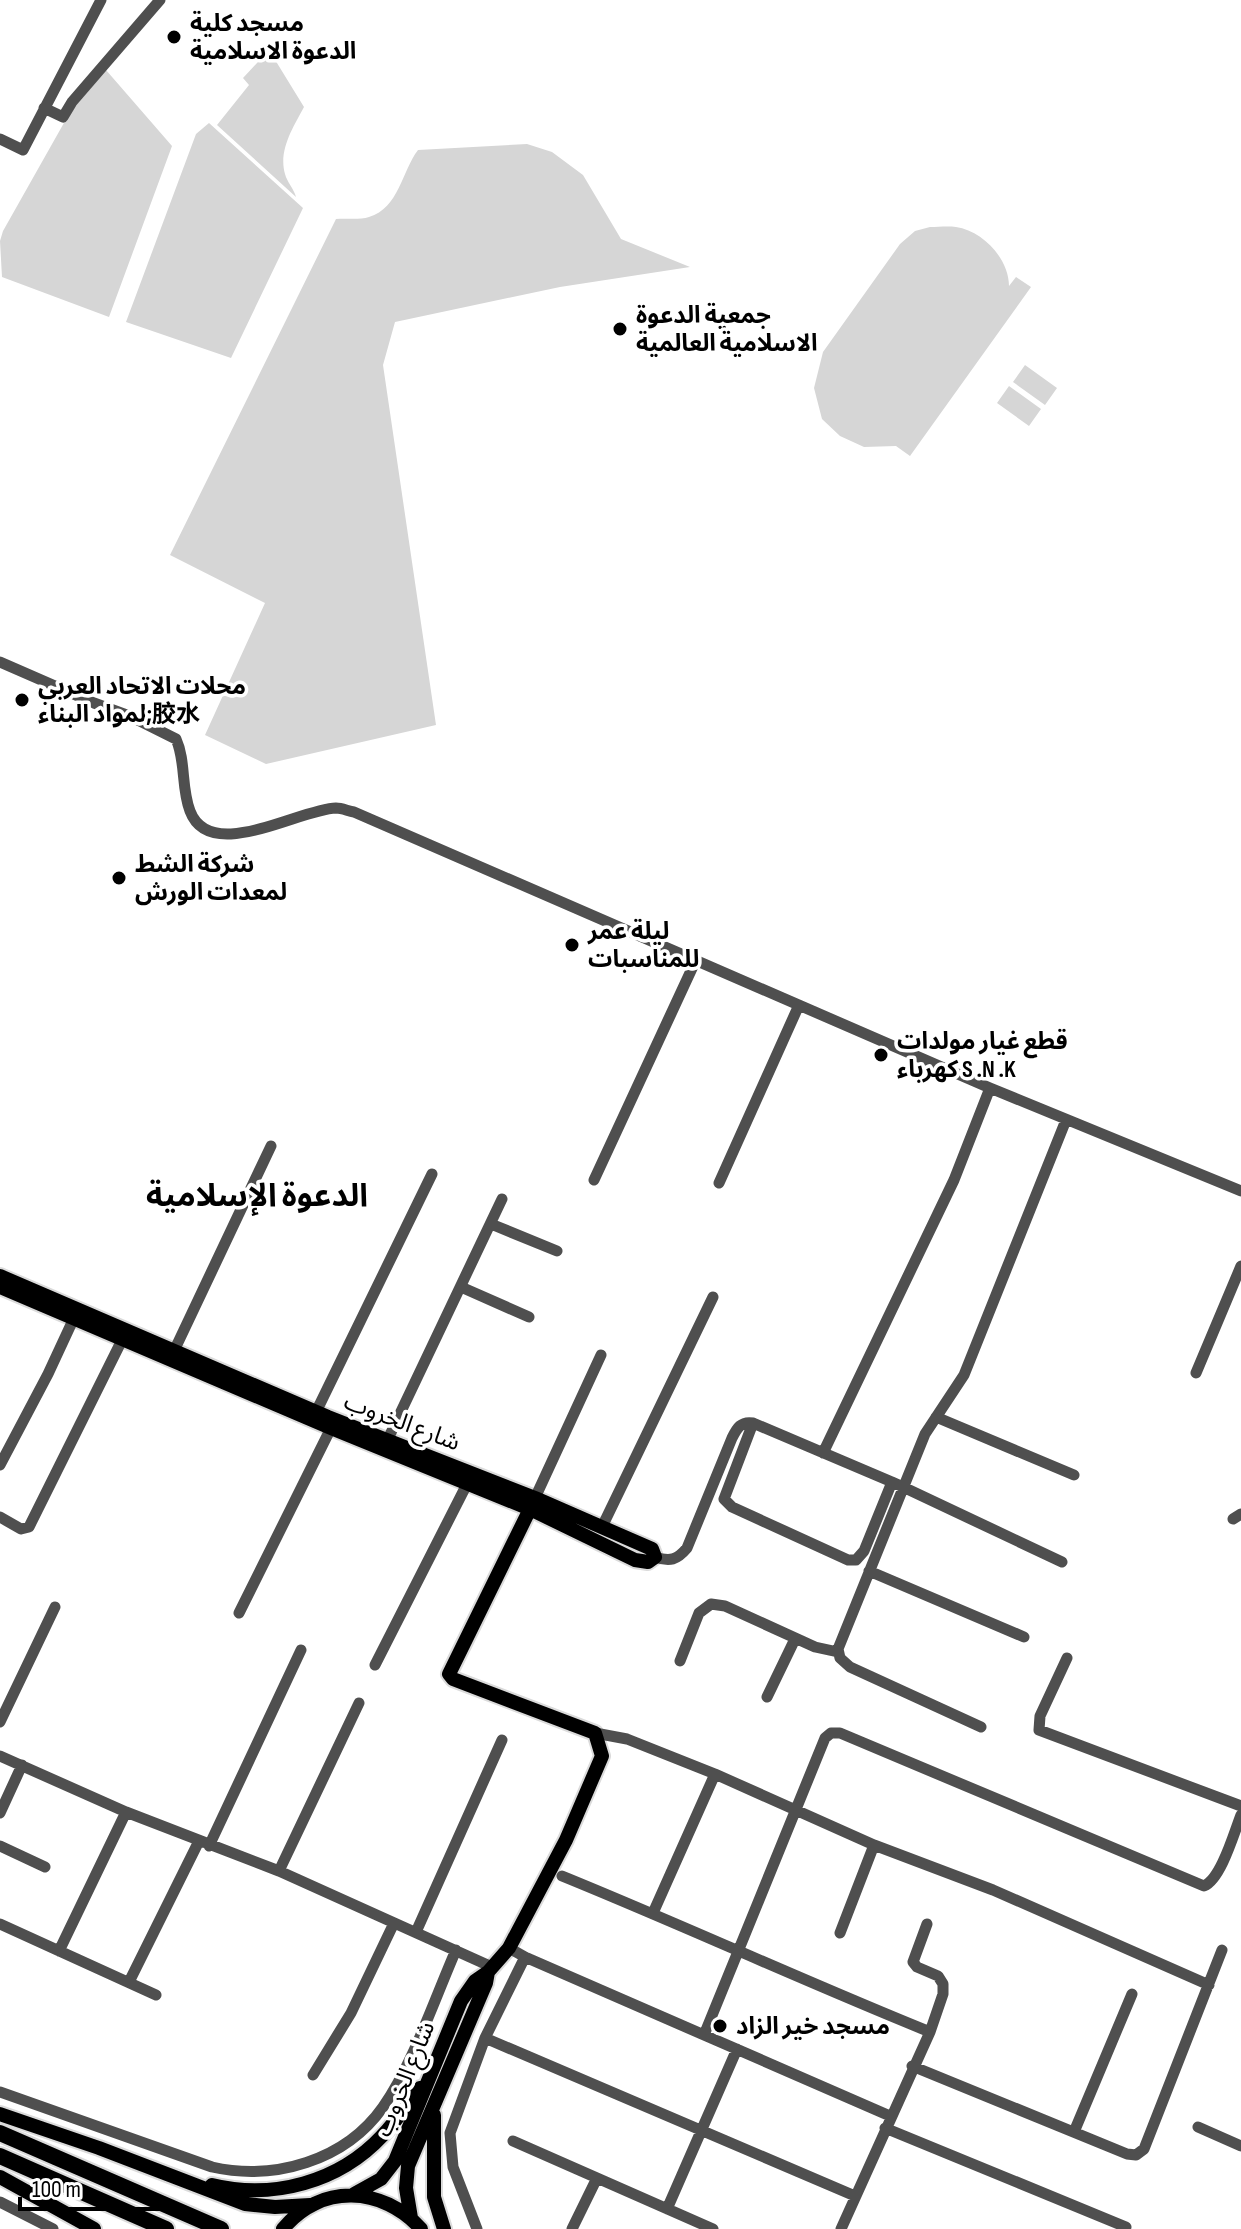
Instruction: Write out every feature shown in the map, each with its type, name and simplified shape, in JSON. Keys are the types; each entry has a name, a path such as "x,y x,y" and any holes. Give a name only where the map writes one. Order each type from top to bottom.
{"highway":[{"path":"0,2133 221,2229"},
{"path":"0,2156 166,2229"}],"main road":[{"name":"شارع الخروب","path":"0,1276 125,1335 331,1428 467,1484 532,1504 602,1527 647,1545 655,1557 648,1562 635,1560 532,1504 387,1441 174,1351 125,1335 74,1318 0,1287"},
{"path":"532,1504 449,1674 453,1679 595,1733"},
{"name":"شارع الخروب","path":"354,2194 376,2182 390,2168 465,1993 509,1948 589,1790 602,1756 595,1733"},
{"name":"شارع الخروب","path":"416,2224 406,2188 406,2174 490,1970"},
{"path":"163,2172 237,2190 266,2190 309,2182 336,2171 372,2147 429,2079"},
{"path":"434,2103 433,2187 444,2229"},
{"path":"0,2114 245,2204 275,2207 310,2205 354,2194 385,2201 416,2224"},
{"path":"0,2177 94,2229"},
{"path":"283,2229 310,2205"}],"street":[{"path":"0,139 23,150 101,0"},
{"path":"44,108 63,117 72,102 160,0"},
{"path":"0,662 132,717 176,739 190,812 203,828 233,834 339,808 371,819 695,962 1241,1191"},
{"path":"594,1180 695,962"},
{"path":"719,1183 799,1005"},
{"path":"823,1453 954,1180 990,1088"},
{"path":"753,1423 727,1490 726,1503 848,1560 856,1560 864,1551 925,1434 964,1375 1066,1120"},
{"path":"174,1351 271,1146"},
{"path":"316,1412 432,1174"},
{"path":"387,1441 502,1199"},
{"path":"491,1224 557,1251"},
{"path":"1196,1373 1241,1266"},
{"path":"461,1287 529,1317"},
{"path":"602,1527 713,1297"},
{"path":"0,1465 74,1318"},
{"path":"0,1517 21,1529 29,1527 125,1335"},
{"path":"532,1504 601,1355"},
{"path":"936,1417 1074,1475"},
{"path":"655,1557 671,1561 679,1558 687,1548 732,1438 739,1426 746,1422 897,1485 1062,1562"},
{"path":"239,1613 331,1428"},
{"path":"375,1665 467,1484"},
{"path":"897,1485 869,1571 838,1646 840,1658 850,1667 981,1727"},
{"path":"869,1571 1024,1637"},
{"path":"680,1661 699,1613 711,1604 725,1606 815,1647 838,1652"},
{"path":"0,1722 55,1607"},
{"path":"767,1697 795,1639"},
{"path":"129,1982 204,1844 301,1650"},
{"path":"1067,1658 1040,1716 1039,1730 1241,1806"},
{"path":"279,1871 359,1703"},
{"path":"704,2035 794,1809 825,1738 835,1732 1204,1886 1209,1885 1217,1875 1241,1815"},
{"path":"595,1733 627,1739 715,1774 874,1845 993,1890 1209,1985"},
{"path":"416,1932 502,1740"},
{"path":"0,1756 126,1812 279,1871 456,1950 490,1970"},
{"path":"0,1813 22,1765"},
{"path":"653,1913 715,1774"},
{"path":"59,1951 126,1812"},
{"path":"840,1933 874,1845"},
{"path":"0,1846 45,1867"},
{"path":"562,1876 930,2032"},
{"path":"313,2075 351,2013 394,1923"},
{"path":"0,1924 156,1995"},
{"path":"841,2229 912,2066 930,2032 944,1989 938,1976 917,1967 913,1962 927,1924"},
{"path":"509,1948 1126,2227"},
{"path":"0,2092 212,2167 265,2172 302,2164 346,2143 382,2109 401,2076 456,1950"},
{"path":"912,2066 1136,2155 1141,2153 1222,1950"},
{"path":"477,2229 453,2167 450,2133 485,2038 525,1957"},
{"path":"1074,2132 1132,1994"},
{"path":"485,2038 855,2196"},
{"path":"667,2209 737,2049"},
{"path":"1198,2127 1241,2146"},
{"path":"513,2141 713,2229"},
{"path":"572,2229 597,2178"},
{"path":"0,2202 53,2229"}],"shaded area":[{"path":"269,50 304,107 288,139 283,165 296,197 217,125 249,85 243,78"},
{"path":"106,70 172,146 109,317 2,277 0,241 69,114"},
{"path":"209,123 303,208 231,358 126,322 196,134"},
{"path":"527,144 552,152 583,175 621,239 690,267 560,287 395,322 383,365 436,725 266,764 205,735 265,603 170,555 336,219 369,217 387,206 418,150"},
{"path":"930,227 956,227 976,234 993,248 1005,266 1009,286 1016,277 1031,287 910,456 896,446 864,447 840,436 822,419 814,388 823,352 900,244 915,231"},
{"path":"1025,365 1057,388 1045,405 1013,382"},
{"path":"1009,386 1041,409 1029,426 997,403"}],"place":[{"name":"مسجد كلية الدعوة الاسلامية","path":"174,37"},
{"name":"جمعية الدعوة الاسلامية العالمية","path":"620,329"},
{"name":"محلات الاتحاد العربي لمواد البناء;胶水","path":"22,700"},
{"name":"شركة الشط لمعدات الورش","path":"119,878"},
{"name":"ليلة عمر للمناسبات","path":"572,945"},
{"name":"قطع غيار مولدات كهرباء S .N .K","path":"881,1055"},
{"name":"مسجد خير الزاد","path":"720,2026"}],"district":[{"name":"الدعوة الإسلامية","path":"257,1196"}]}
